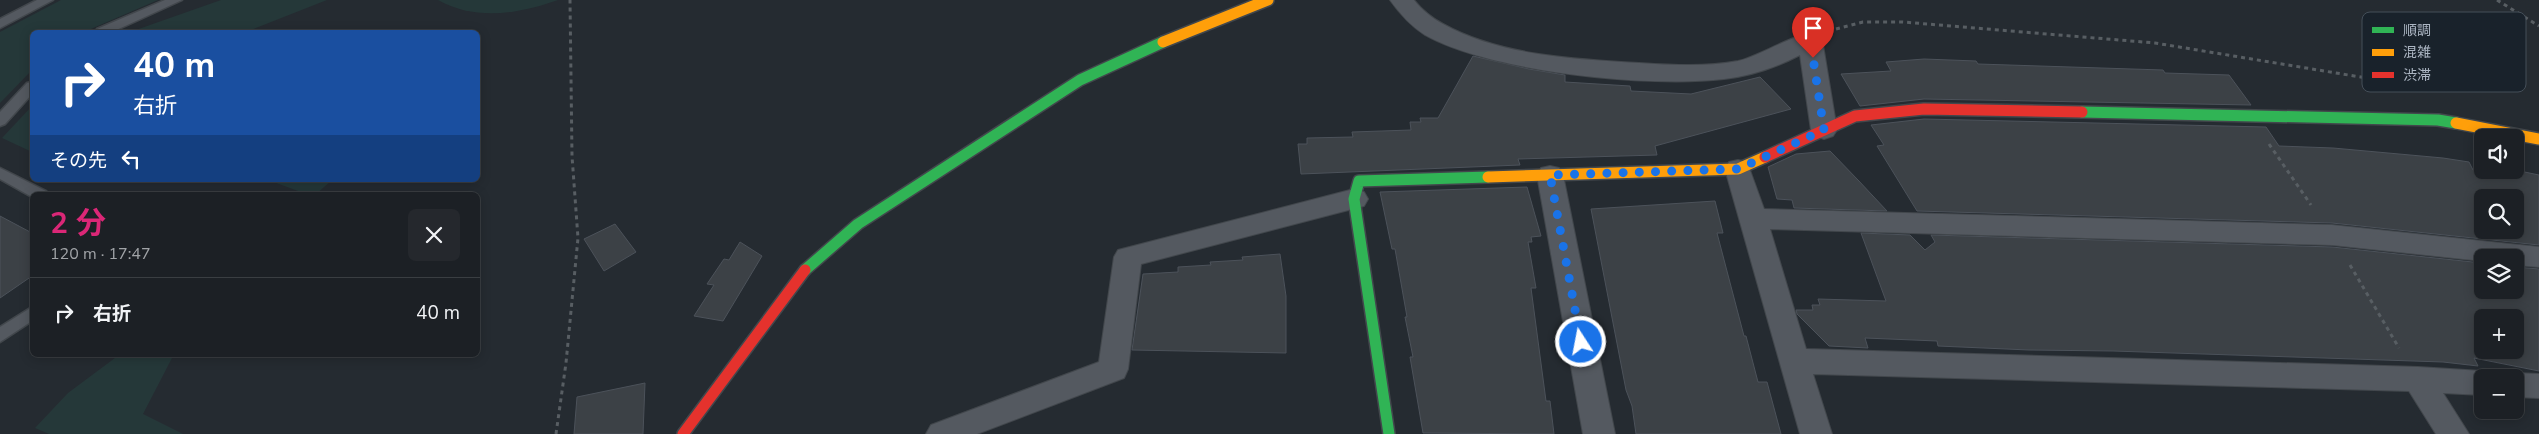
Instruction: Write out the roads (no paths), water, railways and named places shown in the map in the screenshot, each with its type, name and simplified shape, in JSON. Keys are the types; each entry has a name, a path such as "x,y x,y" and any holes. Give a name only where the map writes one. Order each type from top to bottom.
{"street":[{"path":"683,434 796,280 829,247 858,224 1080,80 1145,49 1268,0"},
{"path":"1402,0 1421,21 1438,31 1508,54 1557,64 1672,74 1726,71 1764,62 1789,52 1810,40 1824,130"},
{"path":"1389,434 1354,199 1359,182 1738,169 1856,116 1924,109 2438,120 2539,139"},
{"path":"1738,169 1816,434"},
{"path":"1550,175 1599,434"},
{"path":"942,434 1113,369 1128,257 1354,199"},
{"path":"1753,219 2332,235 2539,257"},
{"path":"1794,361 2418,379 2474,382"},
{"path":"2418,379 2453,434"},
{"path":"2524,385 2539,386"}],"lane":[{"path":"0,24 47,0"},
{"path":"107,30 176,0"},
{"path":"0,121 30,88"},
{"path":"0,173 36,192"},
{"path":"0,336 30,314"}]}
